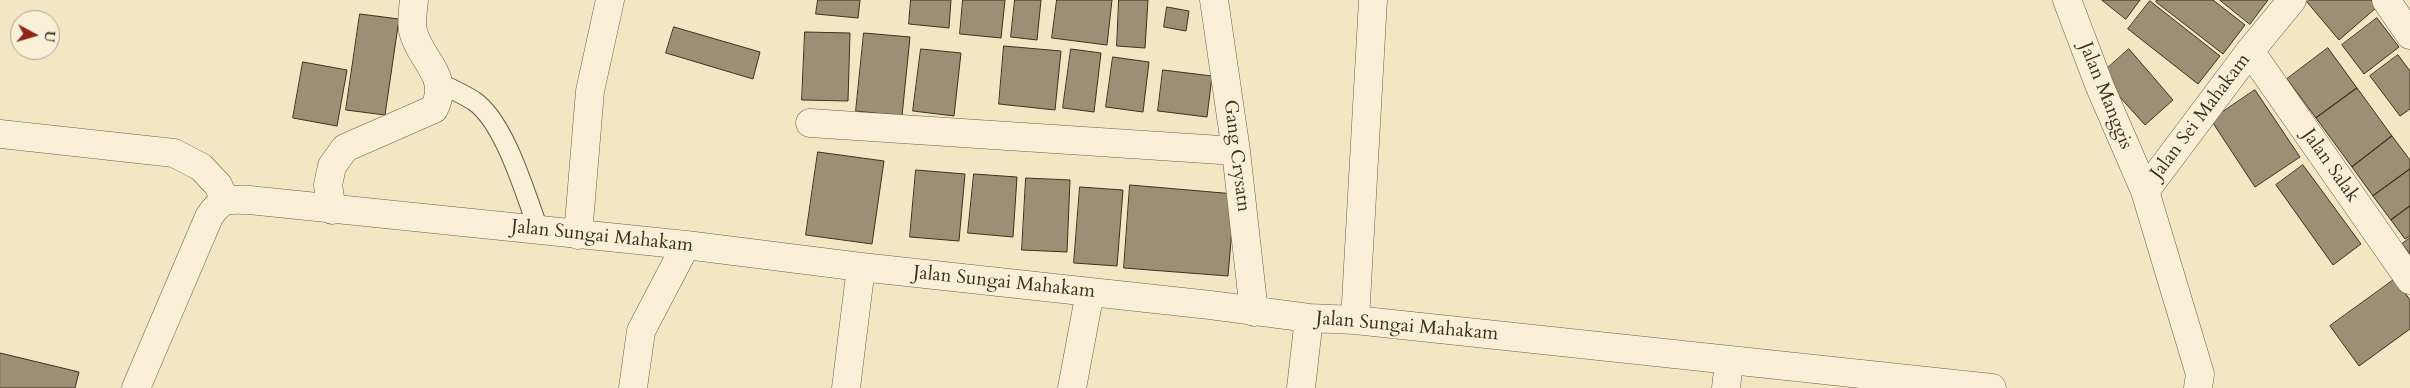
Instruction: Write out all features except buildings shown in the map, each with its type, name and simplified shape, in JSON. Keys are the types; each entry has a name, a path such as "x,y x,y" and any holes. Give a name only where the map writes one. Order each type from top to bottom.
{"street":[{"path":"332,210 328,185 332,166 345,148 434,109 440,97 439,82 413,31 414,0"},
{"path":"578,235 590,91 610,0"},
{"name":"Gang Crysatn","path":"1214,0 1236,151 1254,312"},
{"path":"1355,320 1373,0"},
{"name":"Jalan Manggis","path":"2067,0 2100,87 2145,191"},
{"name":"Jalan Sei Mahakam","path":"2199,381 2145,191 2250,51 2292,0"},
{"path":"2386,0 2410,35"},
{"name":"Jalan Salak","path":"2250,51 2410,280"},
{"path":"810,123 1236,151"},
{"path":"0,134 174,153 201,167 218,185 225,200 217,205 209,217 136,388"},
{"name":"Jalan Sungai Mahakam","path":"225,200 249,200 686,245 861,267 1210,305 1254,312 1309,318 1355,320 1938,385 1992,388"},
{"path":"633,388 641,330 686,245"},
{"path":"846,388 861,267"},
{"path":"1072,388 1090,292"},
{"path":"1302,388 1309,318"},
{"path":"1726,388 1729,361"}],"lane":[{"path":"439,82 475,101 496,126 518,174 539,231"}]}
